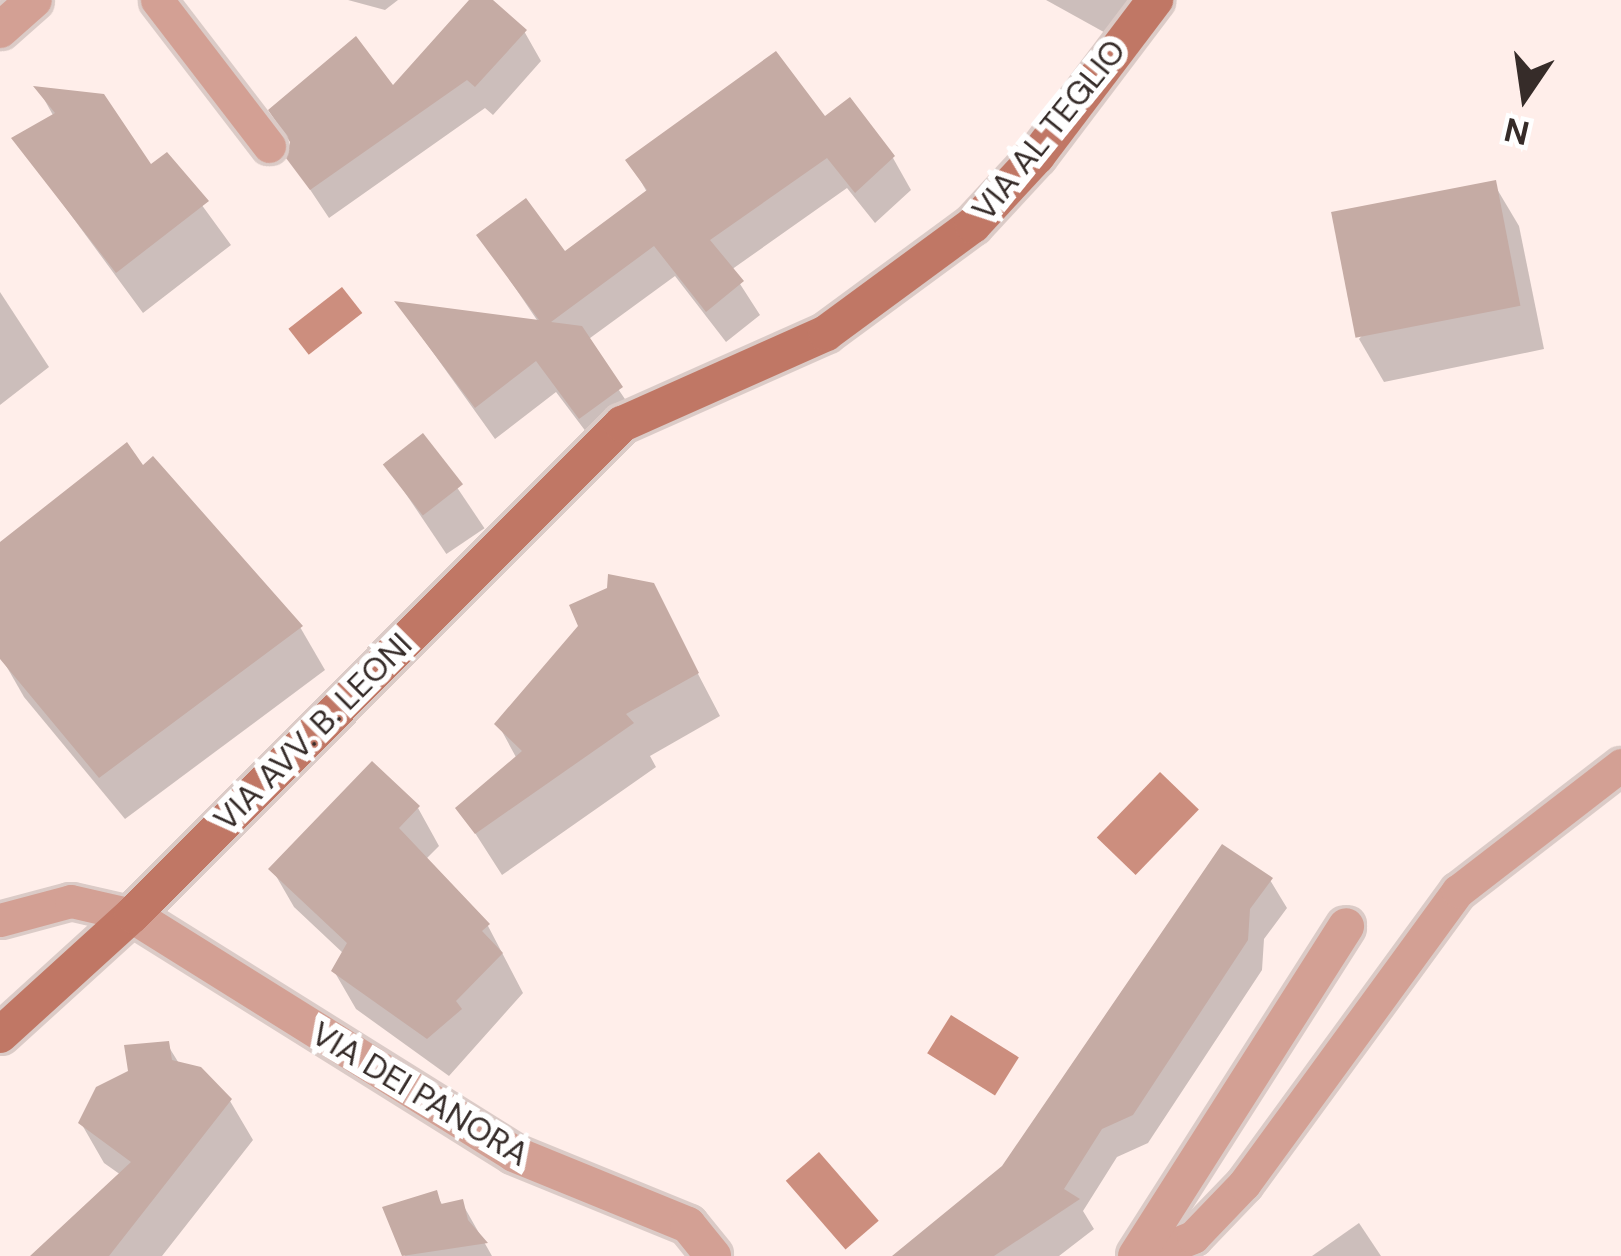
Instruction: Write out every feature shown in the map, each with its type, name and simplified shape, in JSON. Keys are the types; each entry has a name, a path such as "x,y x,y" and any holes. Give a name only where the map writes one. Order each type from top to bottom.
{"street":[{"path":"0,30 34,0"},
{"name":"VIA AL TEGLIO","path":"622,424 826,333 927,266 1036,156 1156,0"},
{"name":"VIA AVV. B. LEONI","path":"0,1035 132,915 622,424"},
{"name":"VIA DEI PANORA","path":"132,915 514,1154 688,1226 712,1256"},
{"path":"1136,1256 1346,926"}],"lane":[{"path":"157,0 269,146"},
{"path":"1146,1256 1193,1237 1244,1184 1458,891 1621,765"},
{"path":"0,920 71,901 132,915"}],"shaded area":[{"path":"342,287 362,313 309,355 288,329"},
{"path":"1160,772 1199,810 1136,875 1097,837"},
{"path":"951,1015 1019,1057 995,1096 927,1053"},
{"path":"819,1152 879,1221 845,1250 786,1181"}],"building":[{"path":"469,0 493,0 527,30 475,87 467,80 310,190 286,158 290,142 268,110 356,36 393,85"},
{"path":"776,51 825,116 850,97 895,156 855,193 827,158 710,240 744,281 706,312 654,246 551,322 582,326 623,387 579,419 536,361 475,408 394,301 539,320 476,235 526,198 565,251 647,190 625,160"},
{"path":"33,86 104,94 151,164 167,152 209,201 116,273 11,138 55,113"},
{"path":"1496,180 1520,306 1356,338 1331,212"},
{"path":"423,433 463,484 423,516 383,464"},
{"path":"127,442 143,465 153,456 303,626 99,778 0,659 0,542"},
{"path":"608,574 654,583 699,673 626,714 634,723 475,834 455,808 522,751 494,724 578,626 569,605 607,588"},
{"path":"372,761 420,806 399,828 490,924 482,931 503,953 456,1001 462,1009 427,1039 331,971 347,943 268,869"},
{"path":"1222,844 1273,878 1250,909 1248,940 1133,1115 1102,1129 1064,1189 1080,1199 994,1256 892,1256 1002,1166"},
{"path":"169,1041 172,1060 201,1067 232,1099 109,1256 30,1256 131,1162 78,1123 96,1087 128,1071 124,1045"},
{"path":"437,1190 441,1204 463,1199 468,1220 488,1243 402,1256 382,1207"}]}
